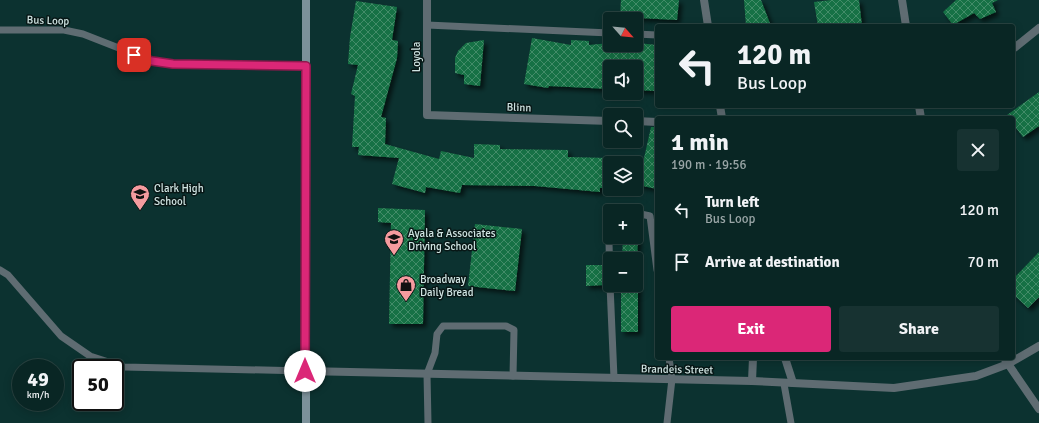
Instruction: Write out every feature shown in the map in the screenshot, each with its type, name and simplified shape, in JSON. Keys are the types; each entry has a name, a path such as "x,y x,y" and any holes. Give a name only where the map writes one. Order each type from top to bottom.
{"main road":[{"path":"306,0 306,423"}],"street":[{"name":"Loyola","path":"427,0 427,115"},
{"path":"704,0 708,24"},
{"path":"902,0 906,24"},
{"path":"1015,47 1039,28"},
{"name":"Blinn","path":"427,115 603,121"},
{"path":"643,121 655,122"},
{"name":"Brandeis Street","path":"1015,357 1039,346"},
{"path":"752,381 753,360"},
{"path":"786,360 793,383"},
{"path":"1006,361 1039,409"},
{"name":"Brandeis Street","path":"305,371 752,381 784,384 793,383 894,388 976,376 1006,361"}],"lane":[{"path":"427,26 603,33"},
{"name":"Bus Loop","path":"0,30 64,30 77,32 152,61 173,64 306,66"},
{"path":"643,34 655,35"},
{"path":"643,214 650,216 655,255"},
{"path":"0,265 61,336 90,356 124,367 305,371"},
{"path":"0,270 8,274"},
{"path":"610,292 614,378"},
{"path":"428,423 427,374 435,353 437,334 443,326 506,326 514,330 513,376"},
{"path":"667,423 672,379 669,360"},
{"path":"784,384 791,423"}],"building":[{"path":"621,0 679,0 677,20 643,18 643,12 620,12"},
{"path":"744,0 761,0 770,24 746,24"},
{"path":"831,0 859,0 862,24 818,24 814,2"},
{"path":"956,0 998,0 992,3 996,12 980,19 974,13 952,24 943,12"},
{"path":"356,1 397,7 392,40 398,41 397,58 381,117 386,118 385,144 439,159 441,151 474,158 474,144 500,145 500,149 568,150 568,157 603,158 603,188 600,188 600,192 535,186 462,185 460,193 426,187 425,193 392,184 399,158 358,155 359,147 352,147 355,96 351,94 358,65 348,64 350,37"},
{"path":"532,38 571,45 571,40 589,41 589,45 603,44 603,52 643,52 643,44 655,45 655,91 643,90 643,60 603,60 603,89 549,86 548,88 524,84"},
{"path":"484,40 480,86 464,84 464,75 455,73 455,58 458,51 466,43"},
{"path":"1039,92 1039,126 1023,137 1015,127 1015,116 1007,115"},
{"path":"651,127 655,127 655,189 643,186 643,163"},
{"path":"378,208 425,210 423,324 389,324 391,223 378,222"},
{"path":"475,224 522,229 515,291 468,286"},
{"path":"623,244 638,244 637,252 622,252"},
{"path":"1039,252 1039,297 1028,308 1015,296 1015,277"},
{"path":"586,265 603,265 603,285 586,286"},
{"path":"621,292 638,292 638,332 621,332"}],"place":[{"name":"Clark High School","path":"140,211"},
{"name":"Ayala & Associates Driving School","path":"394,256"},
{"name":"Broadway Daily Bread","path":"406,302"}],"route":[{"path":"134,55 152,61 173,64 306,66 305,371"}]}
